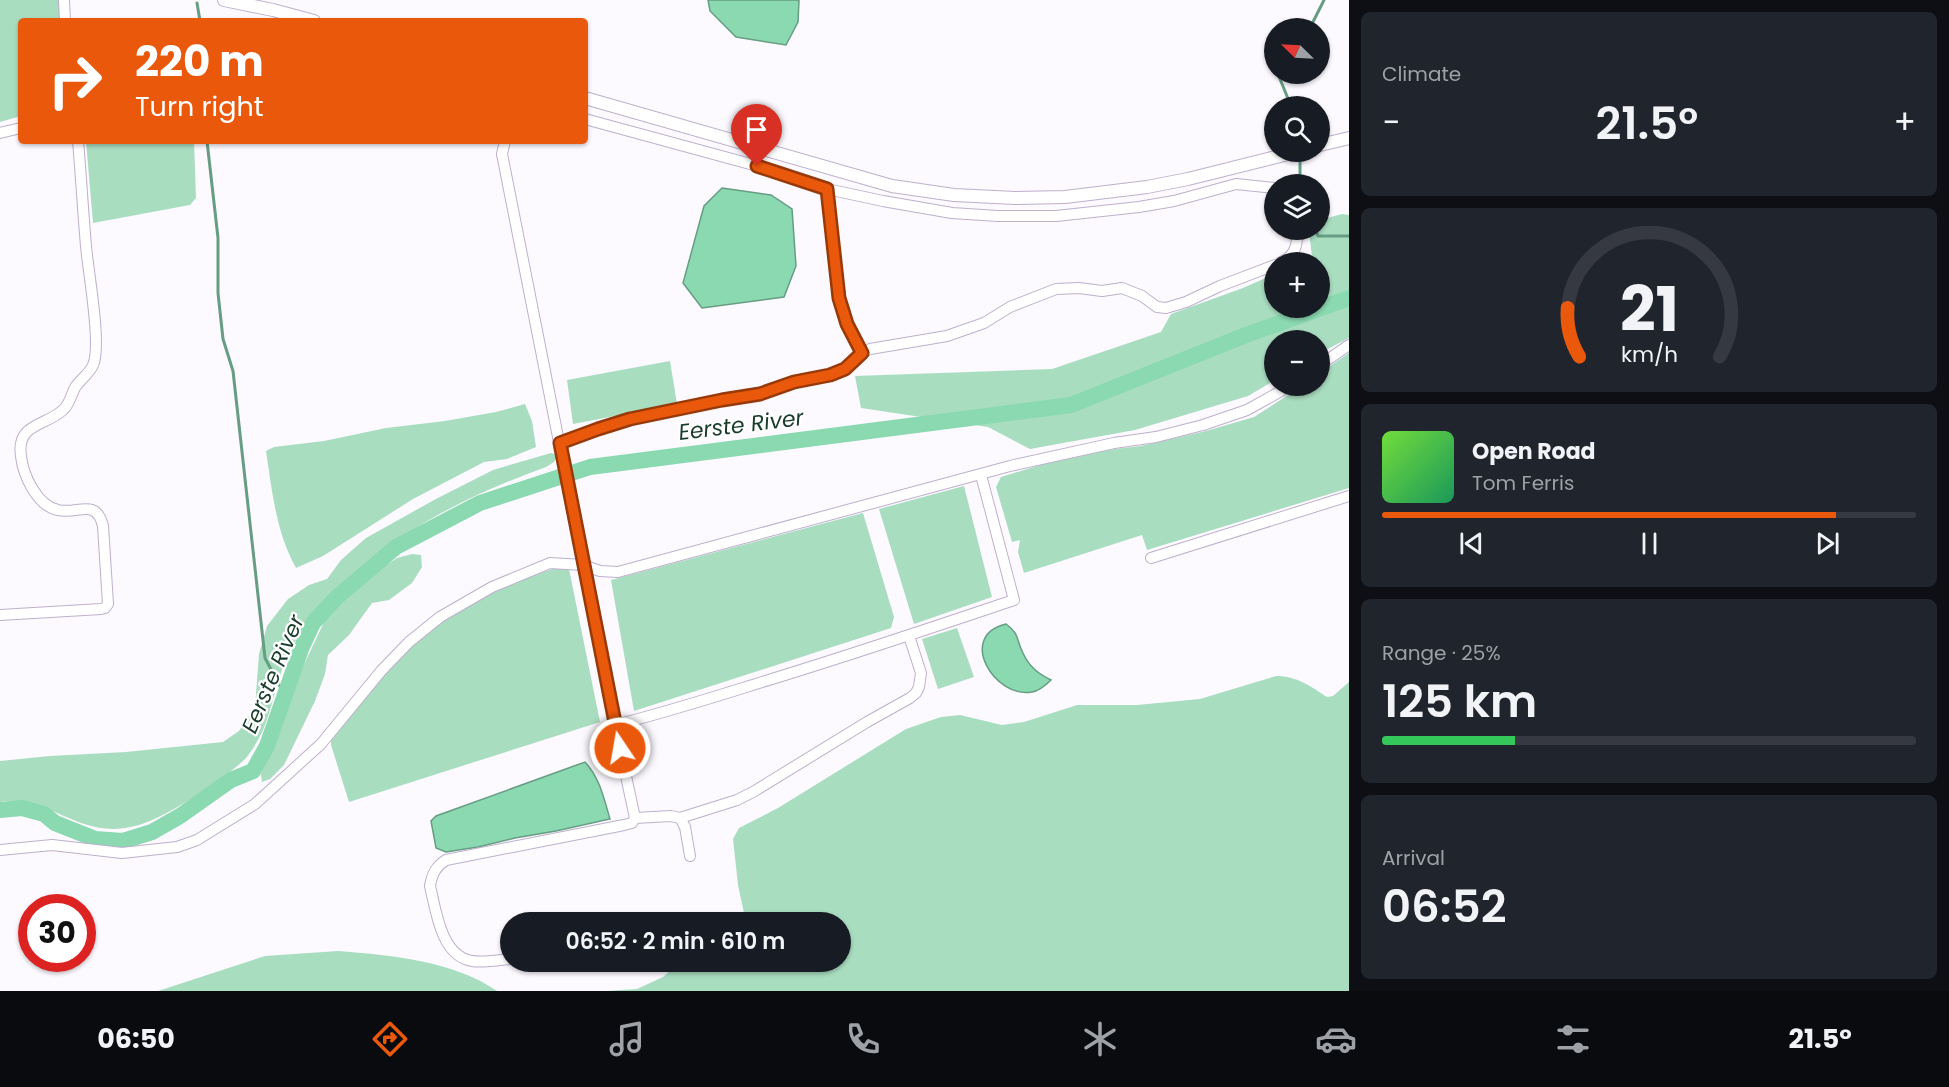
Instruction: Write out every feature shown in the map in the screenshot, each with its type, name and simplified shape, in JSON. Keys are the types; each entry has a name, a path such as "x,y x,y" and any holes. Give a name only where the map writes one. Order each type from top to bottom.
{"street":[{"path":"64,0 65,18"},
{"path":"224,0 303,18"},
{"path":"588,99 892,186 954,195 1015,198 1065,197 1188,179 1264,160"},
{"path":"588,120 776,171 827,189 952,213 1027,217 1056,216 1174,201 1236,184 1264,187"},
{"path":"0,133 18,129"},
{"path":"1330,143 1349,138"},
{"path":"0,615 101,609 108,604 103,526 99,514 87,508 61,511 45,503 39,497 24,470 20,454 20,446 27,431 64,409 74,389 91,369 95,360 95,328 78,144"},
{"path":"500,960 470,961 453,952 446,940 432,891 431,879 436,868 446,860 624,825 632,823 635,818 563,456 548,392 504,145"},
{"path":"827,189 839,298 847,324 862,353"},
{"path":"560,443 630,419 760,394 794,382 830,375 845,369 862,353 870,349 947,336 984,323 1010,307 1056,289 1079,288 1102,291 1122,288 1142,296 1157,307 1166,308 1264,269"},
{"path":"1330,358 1349,345"},
{"path":"0,850 52,845 122,853 177,847 197,840 255,804 321,744 381,671 409,642 440,617 492,588 543,566 558,563 583,565 600,571 618,572 1052,456 1156,437 1203,425 1247,410 1272,396"},
{"path":"615,725 656,715 909,636 1014,600 981,475"},
{"path":"1152,558 1349,496"},
{"path":"635,818 671,816 680,818 737,800 910,698 919,687 921,674 909,636"},
{"path":"680,818 685,827 690,856"}],"shaded area":[{"path":"0,0 59,0 60,18 18,18 18,117 0,122"},
{"path":"708,0 799,0 798,22 786,45 736,37 710,11"},
{"path":"86,144 194,144 196,198 190,205 93,223"},
{"path":"722,188 771,195 792,209 796,266 784,297 702,308 683,283 704,206"},
{"path":"1342,214 1349,215 1349,338 1330,348 1330,330 1264,330 1264,387 1248,396 1135,430 1030,449 988,427 861,408 855,376 1052,369 1161,332 1171,314 1264,279 1264,318 1330,318 1330,252 1311,252 1310,240 1330,240 1330,217"},
{"path":"1349,353 1349,488 1147,550 1142,535 1024,573 1018,552 1020,540 1012,542 996,487 1001,477 1050,462 1106,450 1141,446 1206,431 1254,417 1287,396 1330,396 1330,366"},
{"path":"670,361 677,404 573,424 567,380"},
{"path":"525,404 532,421 536,447 507,459 484,462 413,499 323,556 296,568 279,526 266,451 274,447 324,441 386,428 496,412"},
{"path":"551,453 558,455 554,462 546,467 479,494 416,528 387,547 334,594 293,645 263,730 249,754 234,769 192,798 147,822 115,829 81,823 34,804 18,801 0,802 0,761 223,742 239,731 255,707 259,654 267,626 288,599 309,585 327,579 341,560 366,538 434,500 493,470"},
{"path":"964,486 992,597 914,624 879,509"},
{"path":"863,513 894,617 891,628 634,711 611,580"},
{"path":"412,554 421,555 422,567 412,583 389,600 372,603 349,635 328,655 325,674 315,701 284,765 270,779 262,782 261,774 299,675 325,620 364,580 397,558"},
{"path":"562,566 569,569 600,722 349,802 331,739 382,676 416,642 467,606 522,580"},
{"path":"1006,624 1016,634 1031,666 1051,680 1045,686 1032,692 1018,692 1005,686 994,677 986,665 982,653 984,641 991,631"},
{"path":"957,628 974,677 938,689 922,639"},
{"path":"1276,676 1297,680 1327,697 1333,696 1349,682 1349,991 606,991 637,989 669,972 851,972 851,912 744,912 733,839 739,828 778,808 906,729 941,717 960,715 1002,725 1024,722 1077,705 1137,705 1200,699"},
{"path":"585,762 598,782 610,819 478,847 446,852 436,848 431,821 436,816"},
{"path":"338,951 421,961 442,966 480,981 497,991 158,991 265,956"}],"waterway":[{"path":"1315,18 1324,0"},
{"path":"197,3 200,18"},
{"path":"1282,84 1287,96"},
{"path":"207,144 218,238 218,293 223,339 233,371 265,658 284,694"},
{"path":"1300,162 1300,174"},
{"path":"1330,236 1349,236"},
{"name":"Eerste River","path":"0,810 22,808 44,814 55,823 95,839 123,841 152,832 180,816 231,780 253,771 267,746 301,649 313,623 337,597 396,547 480,503 590,467 1071,405 1246,335 1349,298"}],"route":[{"path":"620,748 560,443 630,419 760,394 794,382 837,373 851,365 862,353 847,324 839,298 827,189 757,166"}]}
